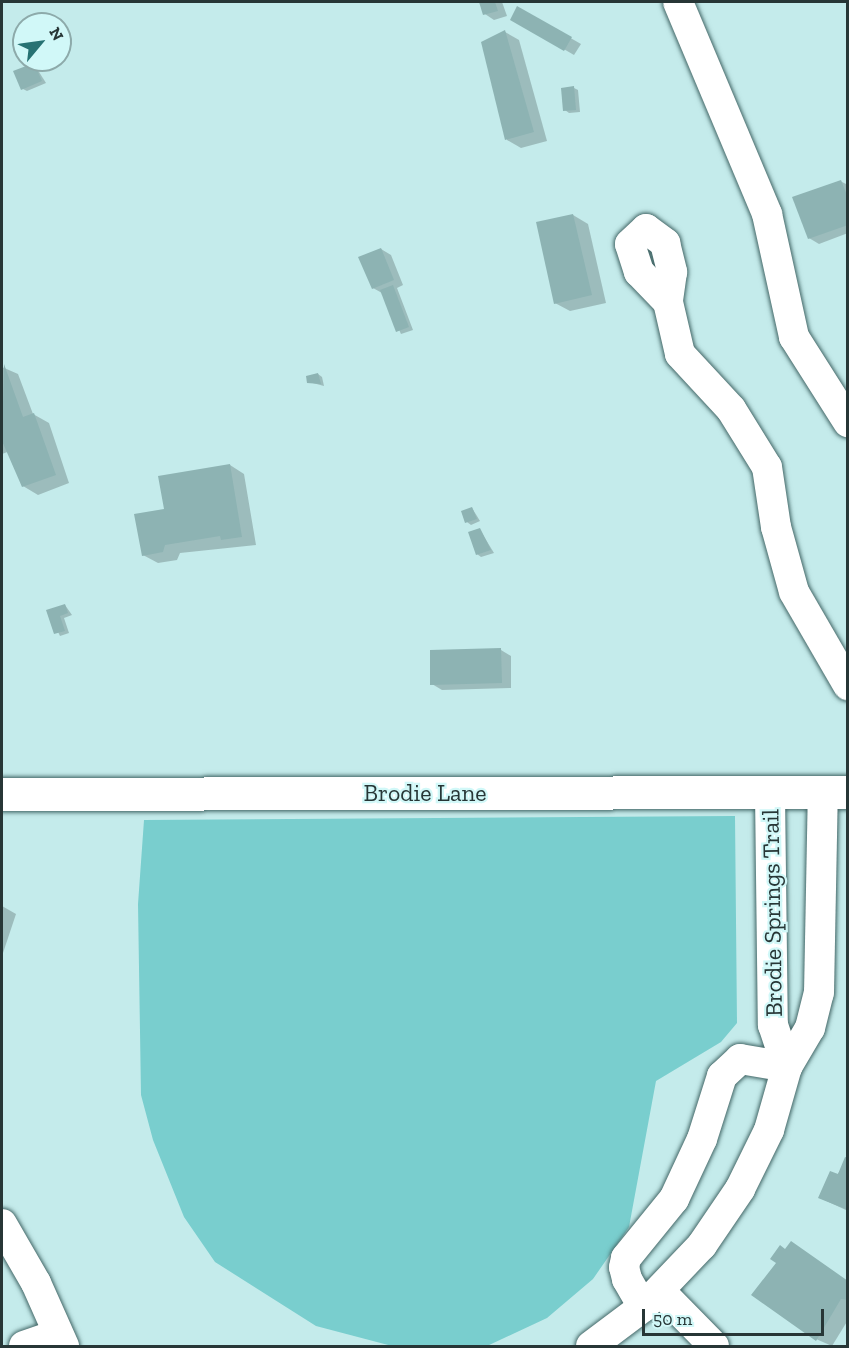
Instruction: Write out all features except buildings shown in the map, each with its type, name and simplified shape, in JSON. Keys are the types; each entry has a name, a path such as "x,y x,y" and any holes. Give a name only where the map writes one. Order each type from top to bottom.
{"main road":[{"name":"Brodie Lane","path":"2,794 835,792"}],"street":[{"path":"678,2 767,214 794,337 848,422"},
{"path":"668,302 680,354 731,409 767,467 777,528 794,592 848,685"},
{"name":"Brodie Springs Trail","path":"591,1347 652,1299 702,1245 740,1189 769,1130 787,1067 810,1028 819,993 835,792"},
{"name":"Brodie Springs Trail","path":"770,793 773,1025 787,1067"},
{"path":"714,1347 627,1279 624,1267 626,1258 674,1200 702,1139 722,1076 740,1059 787,1067"},
{"path":"2,1224 61,1340 24,1347"}],"shaded area":[{"path":"735,816 737,1023 721,1042 656,1081 629,1227 593,1279 547,1318 487,1346 392,1346 316,1326 215,1262 184,1217 153,1140 141,1095 138,904 144,820"}]}
